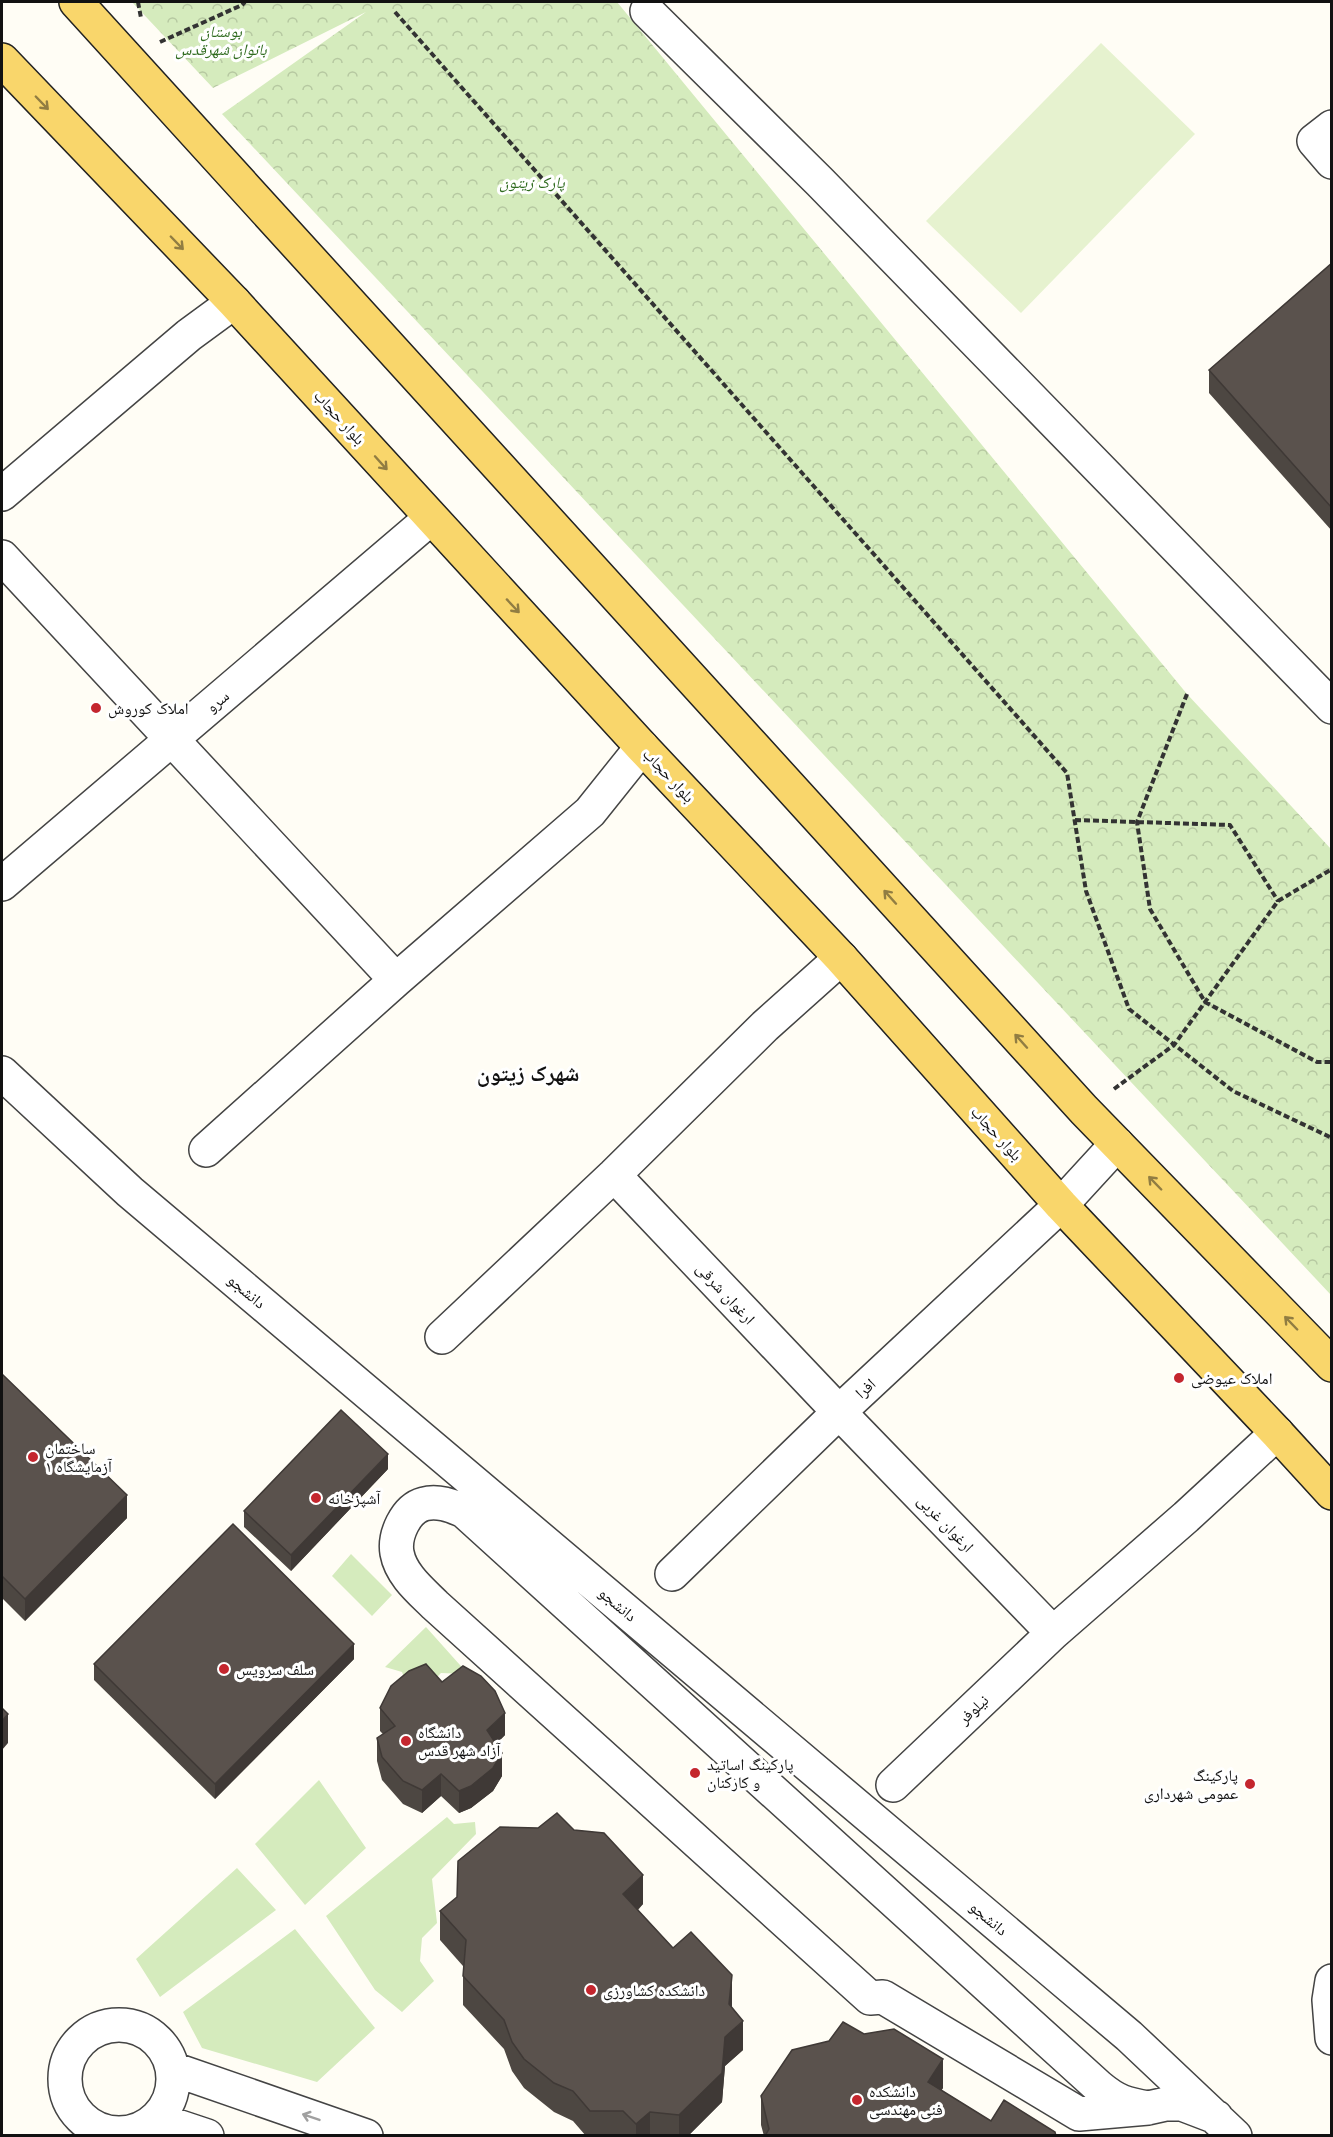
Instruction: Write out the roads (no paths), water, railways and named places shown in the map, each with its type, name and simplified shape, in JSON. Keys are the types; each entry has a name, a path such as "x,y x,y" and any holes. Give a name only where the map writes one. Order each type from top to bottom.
{"main road":[{"path":"76,2 1084,1110 1332,1365"},
{"name":"بلوار حجاب","path":"7,76 234,302 642,747 841,958 1061,1204 1332,1494"}],"street":[{"path":"647,11 820,182 1332,707"},
{"path":"1332,127 1314,141 1332,162"},
{"path":"2,494 189,335 234,302"},
{"name":"سرو","path":"2,884 432,518"},
{"path":"2,557 396,980"},
{"path":"206,1150 396,980 590,812 642,747"},
{"path":"442,1337 614,1174 765,1026 841,958"},
{"name":"دانشجو","path":"2,1073 130,1192 1120,2029 1225,2126"},
{"name":"افرا","path":"672,1575 839,1412 1061,1204 1117,1144"},
{"name":"ارغوان شرقی","path":"614,1174 839,1412"},
{"name":"ارغوان غربی","path":"839,1412 1053,1633"},
{"name":"نیلوفر","path":"893,1785 1053,1633 1186,1517 1277,1433"},
{"path":"1148,2108 1123,2104 1112,2098 465,1511 446,1503 423,1504 409,1515 398,1533 397,1554 409,1578 444,1614 870,1998 883,1997 1078,2114 1148,2108 1166,2104 1182,2104 1225,2126"},
{"path":"1332,1981 1329,2000 1332,2038"},
{"path":"123,2024 140,2029 155,2038 166,2052 173,2069 173,2087 167,2105 156,2120 140,2129 123,2134 105,2132 88,2124 75,2112 67,2097 63,2079 66,2061 75,2046 88,2033 104,2026 123,2024"},
{"path":"173,2069 366,2136"},
{"path":"156,2120 207,2136"}],"place":[{"name":"املاک کوروش","path":"96,708"},
{"name":"املاک عیوضی","path":"1179,1378"},
{"name":"ساختمان آزمایشگاه ۱","path":"33,1457"},
{"name":"آشپزخانه","path":"316,1498"},
{"name":"سلف سرویس","path":"224,1669"},
{"name":"دانشگاه آزاد شهر قدس","path":"406,1741"},
{"name":"پارکینگ اساتید و کارکنان","path":"695,1773"},
{"name":"پارکینگ عمومی شهرداری","path":"1250,1784"},
{"name":"دانشکده کشاورزی","path":"591,1990"},
{"name":"دانشکده فنی مهندسی","path":"857,2100"}],"district":[{"name":"شهرک زیتون","path":"528,1073"}],"park label":[{"name":"بوستان بانوان شهرقدس","path":"221,40"},
{"name":"پارک زیتون","path":"532,182"}]}
